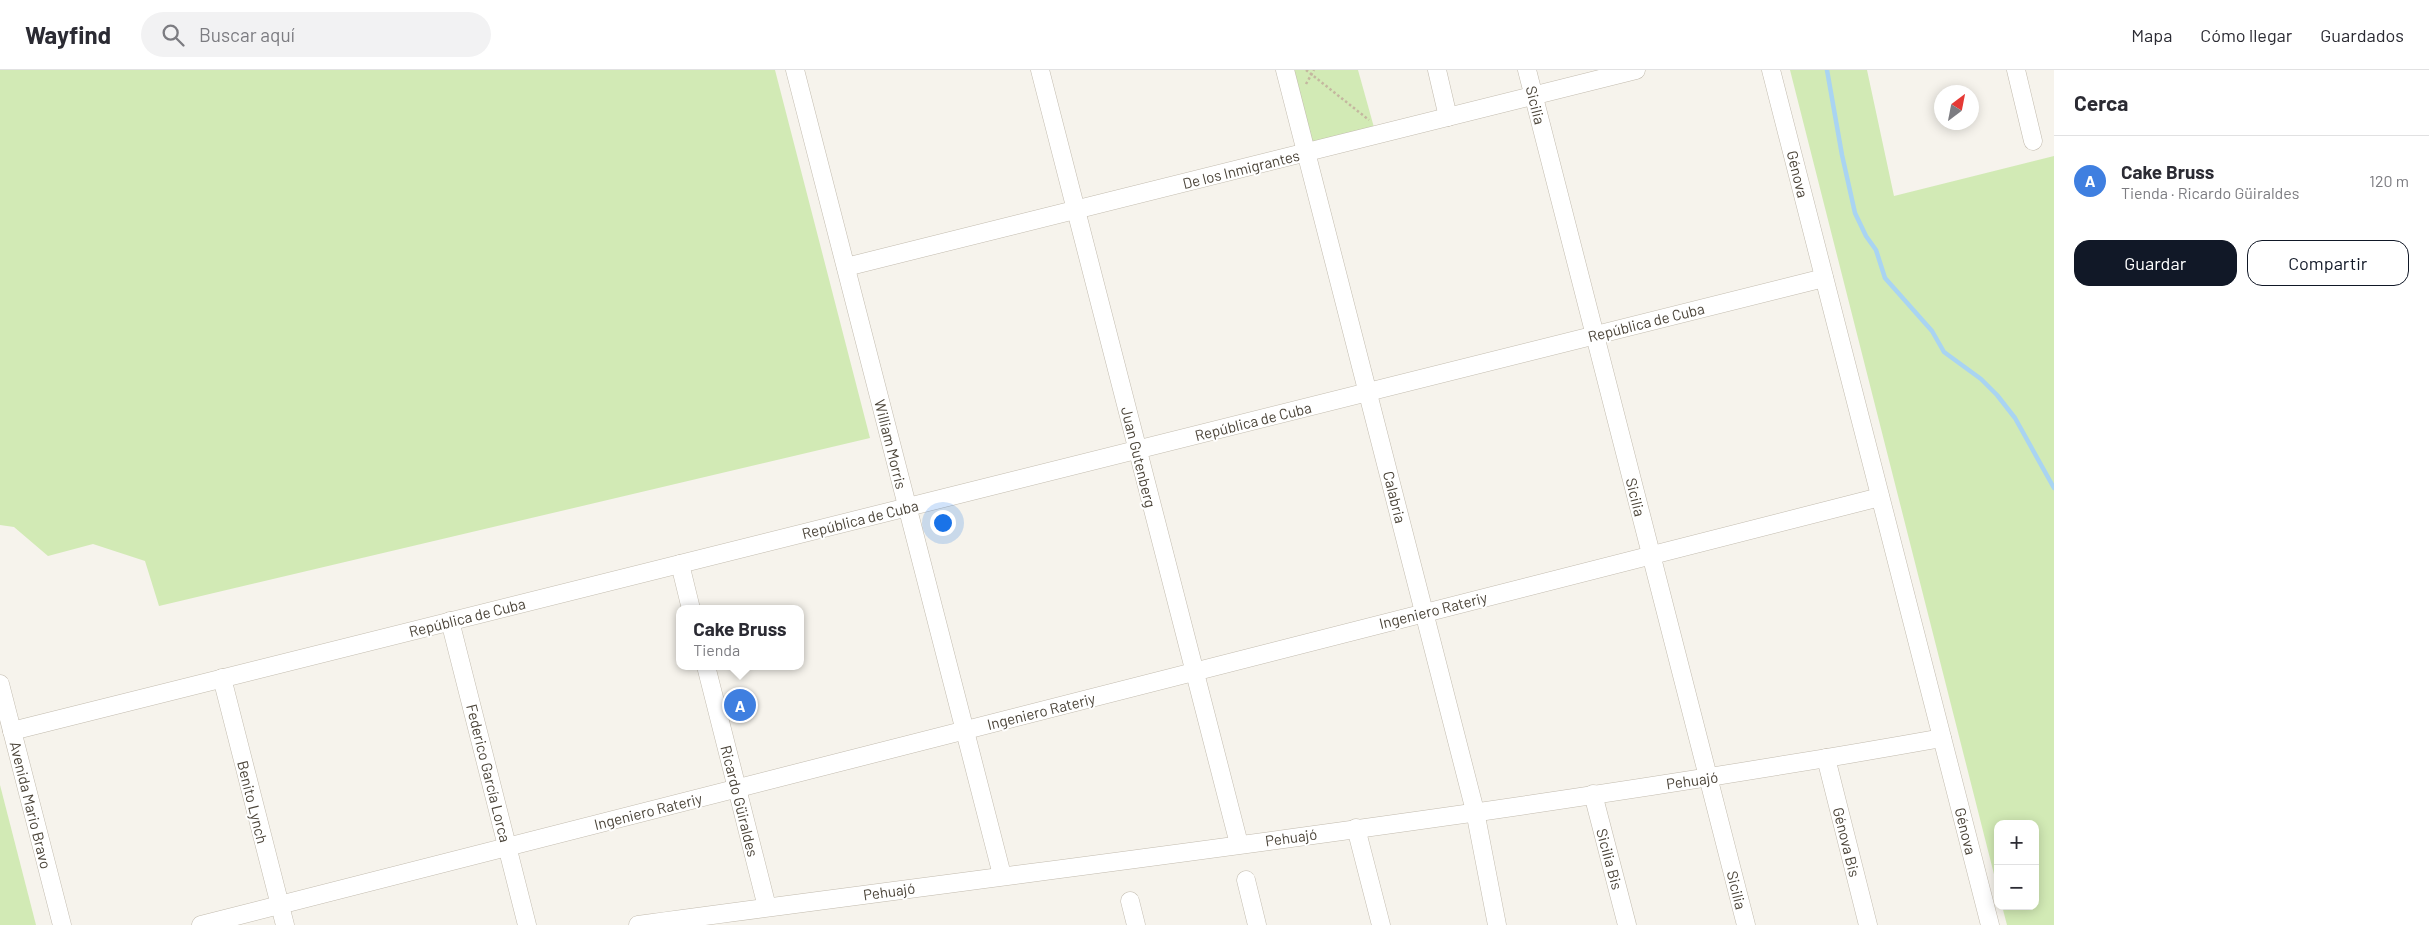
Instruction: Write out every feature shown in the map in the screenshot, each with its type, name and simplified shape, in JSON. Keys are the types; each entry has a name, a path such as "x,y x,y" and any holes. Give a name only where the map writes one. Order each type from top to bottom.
{"street":[{"name":"William Morris","path":"795,70 1002,876"},
{"name":"Juan Gutenberg","path":"1040,70 1194,672 1240,844"},
{"name":"Calabria","path":"1285,70 1475,811 1497,925"},
{"path":"1437,70 1448,117"},
{"name":"Sicilia","path":"1526,70 1746,925"},
{"name":"De los Inmigrantes","path":"846,267 1307,154 1636,70"},
{"name":"Génova","path":"1771,70 1990,925"},
{"path":"2016,70 2034,141"},
{"name":"República de Cuba","path":"12,731 1824,278"},
{"name":"Ingeniero Rateriy","path":"201,925 1880,497"},
{"path":"680,564 690,605"},
{"name":"Federico García Lorca","path":"450,621 528,925"},
{"name":"Ricardo Güiraldes","path":"707,670 767,908"},
{"name":"Benito Lynch","path":"222,678 285,925"},
{"name":"Avenida Mario Bravo","path":"0,684 62,925"},
{"name":"Pehuajó","path":"638,925 1240,844 1708,778 1942,738"},
{"name":"Génova Bis","path":"1826,758 1868,925"},
{"name":"Sicilia Bis","path":"1593,794 1627,925"},
{"path":"1356,828 1380,925"},
{"path":"1246,880 1257,925"},
{"path":"1130,901 1136,925"}],"path":[{"path":"1306,70 1372,121"}],"green space":[{"path":"0,70 775,70 870,438 159,606 145,561 93,544 48,556 14,527 0,525"},
{"path":"1293,70 1358,70 1375,131 1314,143"},
{"path":"1790,70 1867,70 1894,196 2054,156 2054,925 2007,925 2003,910 2039,910 2039,820 1994,820 1994,874"},
{"path":"0,785 36,925 0,925"}],"waterway":[{"path":"1827,70 1842,155 1855,213 1866,236 1876,250 1885,278 1932,331 1944,352 1981,379 1997,395 2015,418 2054,488"}],"place":[{"name":"Cake Bruss","path":"740,705"}]}
